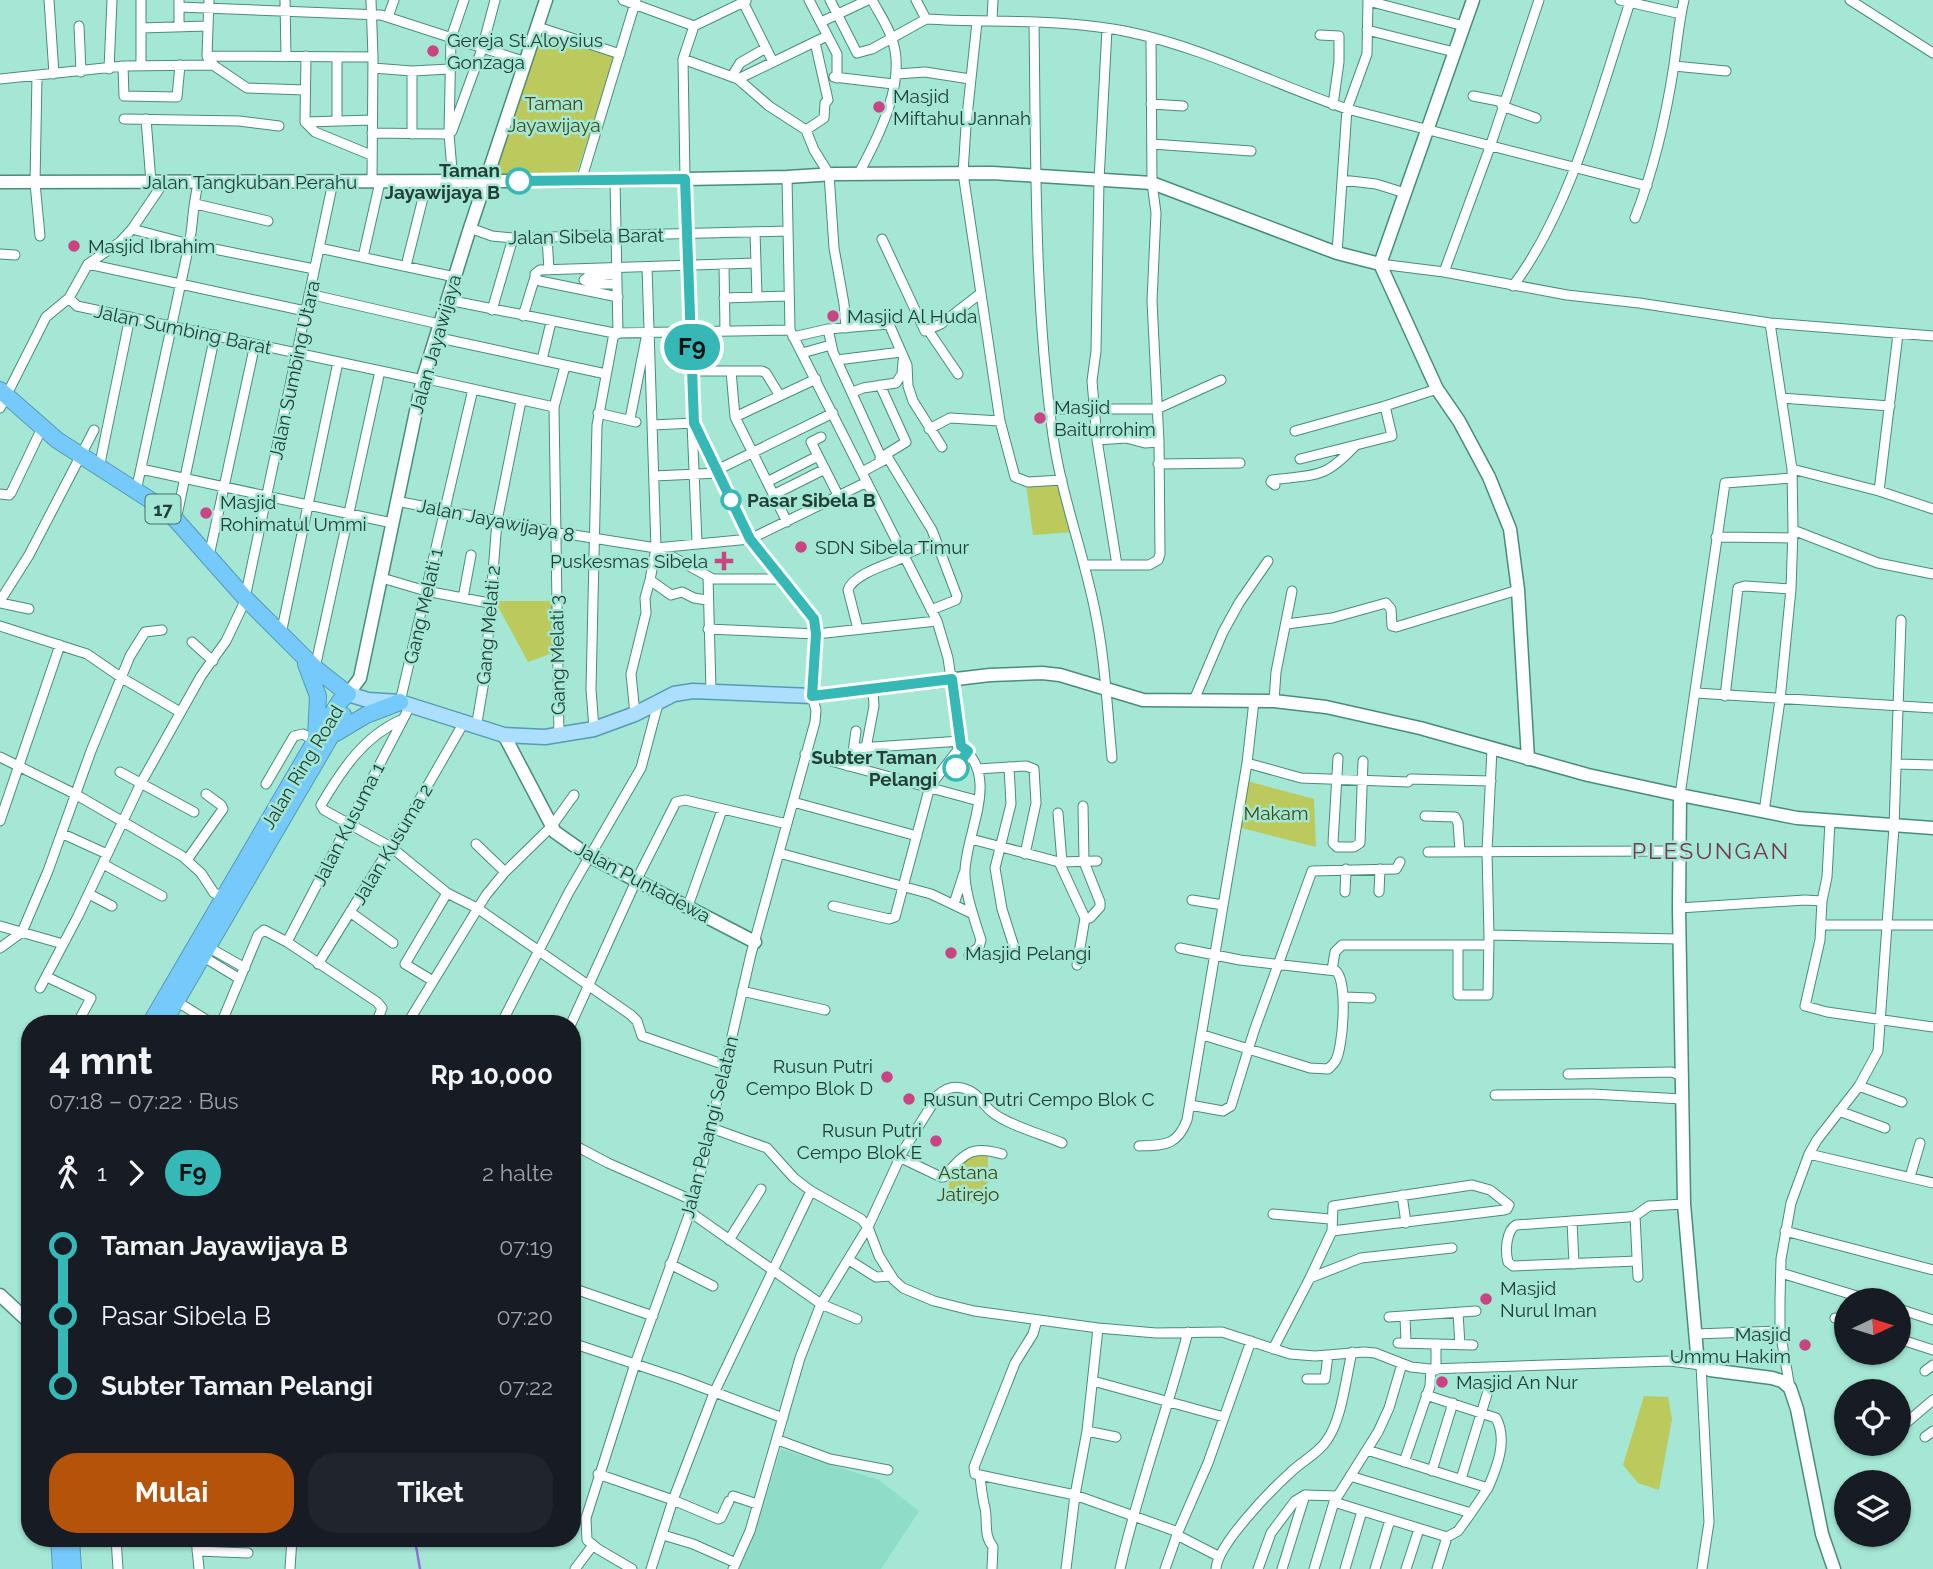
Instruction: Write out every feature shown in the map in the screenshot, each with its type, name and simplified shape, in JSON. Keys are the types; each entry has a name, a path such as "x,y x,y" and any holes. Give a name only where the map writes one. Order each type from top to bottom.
{"highway":[{"name":"17","path":"2,398 80,457 136,491 176,520 245,598 315,668 348,694"},
{"name":"17","path":"302,655 316,686 321,739"},
{"name":"Jalan Ring Road","path":"167,1015 340,701 348,694"},
{"path":"321,739 356,719 405,704"},
{"name":"Jalan Ring Road","path":"155,1015 321,739"},
{"path":"60,1547 61,1569"},
{"path":"72,1547 73,1569"}],"main road":[{"name":"Jalan Jayawijaya","path":"348,694 360,677 423,379 546,0"},
{"path":"1473,0 1380,264 1437,389 1459,421 1502,506 1513,542 1528,759"},
{"name":"Jalan Tangkuban Perahu","path":"0,182 581,181 858,173 1036,176 1152,183 1336,253 1380,264"},
{"path":"685,179 693,423 750,539 814,619 816,634 812,696"},
{"path":"348,694 368,700 405,704 504,735 559,737 594,729 674,694 711,690 812,696 1032,672 1070,678 1143,699 1274,701 1343,710 1420,728 1528,759 1764,812 1830,822 1933,828"},
{"name":"Jalan Puntadewa","path":"504,735 551,827 589,856 755,942"},
{"path":"1680,795 1678,908 1681,1076 1685,1204 1697,1353 1701,1365 1714,1371 1772,1378 1782,1381 1790,1388 1797,1409 1822,1534 1834,1569"},
{"path":"0,1295 21,1315"}],"street":[{"path":"49,0 54,74"},
{"path":"109,69 112,0"},
{"path":"141,0 141,65"},
{"path":"285,0 286,56"},
{"path":"363,257 376,182 371,155 371,0"},
{"path":"388,17 394,0"},
{"path":"453,182 449,134 451,38 462,0"},
{"path":"449,134 454,128 482,48 495,0"},
{"path":"623,0 635,2 694,26"},
{"path":"809,0 837,54 837,78"},
{"path":"830,0 857,53 926,19 1065,24 1107,29 1151,37 1224,61 1308,97 1388,121 1429,129 1647,186"},
{"path":"821,22 870,0 892,38 895,79 881,129 858,173"},
{"path":"916,0 926,19"},
{"path":"992,20 993,0"},
{"path":"1336,253 1347,109 1367,54 1368,0 1464,26"},
{"path":"1444,272 1490,147 1539,0"},
{"path":"1620,0 1681,14"},
{"path":"1635,218 1647,186 1674,66 1684,0"},
{"path":"1850,0 1933,53"},
{"path":"581,181 635,2"},
{"path":"685,179 683,59 694,26 741,2 773,62"},
{"path":"1513,286 1542,241 1574,169 1630,2"},
{"path":"179,27 179,3 371,14 388,17 526,62"},
{"path":"209,5 207,57 214,65 247,88 305,90"},
{"path":"977,22 963,173 1000,421 1015,477 1028,482 1062,480"},
{"path":"1034,23 1036,176 1045,374 1062,480 1095,608 1106,680 1112,758"},
{"path":"79,26 81,72"},
{"path":"141,28 207,26"},
{"path":"538,27 620,54"},
{"path":"1107,29 1099,180 1096,351 1092,381 1097,440 1117,565"},
{"path":"1367,30 1454,52"},
{"path":"1320,35 1339,36 1339,62 1333,105"},
{"path":"735,78 827,36"},
{"path":"1084,565 1149,565 1158,560 1160,554 1159,442 1152,301 1156,213 1152,183 1151,37"},
{"path":"806,130 824,118 825,103 828,100 815,43"},
{"path":"735,78 740,63 766,48"},
{"path":"306,56 306,122 315,132 371,155"},
{"path":"207,57 373,57"},
{"path":"337,58 337,121"},
{"path":"683,59 735,78 760,99 806,130 814,150 832,174 834,248 846,328"},
{"path":"124,66 124,96 177,97 180,65"},
{"path":"0,79 124,66 214,65"},
{"path":"1674,66 1726,71"},
{"path":"373,68 412,71 450,69"},
{"path":"412,71 412,134"},
{"path":"825,77 895,79 925,72 970,79"},
{"path":"37,76 35,183 40,236"},
{"path":"1473,96 1503,104 1536,118"},
{"path":"1151,104 1183,106"},
{"path":"124,119 239,121 279,126"},
{"path":"2,398 47,317 69,298 88,264 120,242 132,229 158,182 146,119"},
{"path":"306,122 372,120"},
{"path":"372,133 449,134"},
{"path":"1152,144 1251,151"},
{"path":"788,177 787,230 792,334 937,621 952,679 961,743 977,769 979,801 954,905"},
{"path":"594,729 591,697 598,413 616,334 618,297 615,180"},
{"path":"1342,180 1376,184 1405,193"},
{"path":"136,491 173,325 199,182"},
{"name":"Jalan Sumbing Utara","path":"40,988 89,894 121,821 201,676 226,641 245,598 332,182"},
{"path":"406,266 427,182"},
{"path":"196,204 268,221"},
{"name":"Jalan Sibela Barat","path":"470,228 492,236 513,238 787,230"},
{"path":"132,229 189,244 314,269"},
{"path":"754,232 757,296"},
{"path":"547,237 549,270"},
{"path":"492,310 513,238"},
{"path":"883,239 925,331 928,330 958,374"},
{"path":"319,248 454,277"},
{"path":"0,254 15,255"},
{"path":"523,316 536,271 617,275 648,267 756,263"},
{"path":"88,264 305,311"},
{"path":"724,264 725,331"},
{"path":"1380,264 1770,323 1933,337"},
{"path":"635,713 631,674 646,613 645,598 656,548 648,267"},
{"path":"535,277 540,281 618,297"},
{"path":"928,330 941,324 981,293"},
{"path":"309,294 439,324"},
{"path":"724,298 789,296"},
{"name":"Jalan Sumbing Barat","path":"69,298 77,306 554,407"},
{"path":"448,300 616,334 725,331 792,334 889,324 907,365 909,390 929,429 942,447"},
{"path":"99,468 130,317"},
{"path":"542,360 551,322"},
{"path":"1764,812 1780,700 1791,589 1792,534 1792,474 1770,323"},
{"path":"828,329 831,345 881,457"},
{"path":"598,413 633,420 649,333"},
{"path":"1879,491 1898,334"},
{"path":"176,520 215,335"},
{"path":"435,337 606,374"},
{"path":"209,556 255,344"},
{"path":"802,353 831,345"},
{"path":"838,360 902,354"},
{"path":"853,392 896,383 900,379 902,354"},
{"path":"281,634 338,362"},
{"name":"Gang Melati 3","path":"559,737 554,407 565,366"},
{"path":"315,668 380,371"},
{"path":"730,371 735,417 787,522"},
{"path":"693,372 764,372 780,396"},
{"path":"735,417 816,379"},
{"path":"1050,410 1157,409 1221,380"},
{"path":"861,471 906,440 880,386"},
{"path":"1295,431 1437,389"},
{"name":"Gang Melati 1","path":"405,704 426,591 473,390"},
{"path":"1781,398 1890,406"},
{"name":"Gang Melati 2","path":"469,726 485,675 497,521 521,401"},
{"path":"1300,459 1397,435 1385,406"},
{"path":"654,476 718,472 752,452 833,413"},
{"path":"929,429 945,420 1000,421"},
{"path":"653,425 693,423 697,542"},
{"path":"0,494 9,495 11,492 42,428"},
{"path":"29,609 0,602 29,555 94,430"},
{"path":"821,437 811,442 839,497"},
{"path":"1097,440 1126,438 1145,443 1159,442"},
{"path":"1275,485 1272,480 1317,476 1326,472 1335,467 1356,445"},
{"path":"767,482 818,456"},
{"path":"861,471 888,458 932,530 957,598 931,610"},
{"path":"1158,464 1240,463"},
{"path":"141,469 392,523"},
{"path":"773,495 825,469"},
{"path":"1680,795 1724,483 1792,474 1879,491 1933,509"},
{"path":"656,548 750,539 867,482"},
{"name":"Jalan Jayawijaya 8","path":"396,501 555,532 656,548"},
{"path":"1716,537 1792,534 1878,563 1933,574"},
{"path":"858,629 849,585 858,578 936,541"},
{"path":"656,548 713,579 781,579"},
{"path":"463,598 471,555"},
{"path":"1194,700 1223,632 1268,561"},
{"path":"708,577 711,690"},
{"path":"382,578 426,591 489,603"},
{"path":"650,580 671,594 681,592 707,600"},
{"path":"1725,696 1737,590 1745,586 1791,589"},
{"path":"1287,624 1332,618 1386,603 1391,609 1392,626 1396,628 1518,590"},
{"path":"1274,701 1276,672 1292,591"},
{"path":"1790,1388 1780,1331 1781,1273 1791,1203 1809,1154 1859,1086 1878,1051 1894,827 1901,620"},
{"path":"708,629 816,634 937,621"},
{"path":"0,626 87,654 180,712"},
{"path":"0,948 22,932 130,656 145,632 162,630"},
{"path":"192,642 213,661"},
{"path":"0,821 61,645"},
{"path":"866,748 874,706 873,690"},
{"path":"1696,693 1933,708"},
{"name":"Jalan Pelangi Selatan","path":"593,1545 585,1533 586,1518 635,1364 694,1201 742,990 816,715 812,696"},
{"path":"506,1015 589,856 641,768 659,700"},
{"path":"1139,1146 1163,1145 1175,1140 1183,1130 1190,1105 1247,763 1254,701"},
{"name":"Jalan Kusuma 1","path":"287,943 401,720 405,704"},
{"path":"401,720 382,730 336,779 321,805 324,810 391,846 447,893 477,908 634,1018 642,1036 725,1065"},
{"name":"Jalan Kusuma 2","path":"318,964 469,726"},
{"path":"848,766 856,731"},
{"path":"266,784 295,736 303,734 321,739"},
{"path":"853,752 866,748 961,743"},
{"path":"833,906 893,919 905,887 930,786 961,743"},
{"path":"1458,945 1458,995 1485,996 1489,993 1487,851 1492,749"},
{"path":"805,754 979,801"},
{"path":"0,757 75,794 187,860 208,882 214,893 224,897"},
{"path":"1338,758 1334,841 1337,846 1354,847 1360,843 1363,761"},
{"path":"1247,763 1301,778 1491,781"},
{"path":"1897,764 1933,765"},
{"path":"977,769 1030,766 1035,771 1036,803 1025,853"},
{"path":"1009,767 1011,804 995,868 1016,953"},
{"path":"120,772 194,812"},
{"path":"187,860 223,809 206,794"},
{"path":"412,1015 477,908 505,872 551,827 574,794"},
{"path":"575,1015 636,881 678,800 788,824"},
{"path":"793,802 917,836"},
{"path":"1083,806 1083,862 1100,902 1100,907 1093,916 1085,918"},
{"path":"688,906 722,810"},
{"path":"1058,813 1060,862 1085,918 1077,965"},
{"path":"1425,816 1453,816 1457,819 1460,851"},
{"path":"1830,822 1828,877 1822,901 1822,925 1805,1006 1933,1027"},
{"path":"62,834 107,854"},
{"path":"971,839 1060,862 1097,861"},
{"path":"476,844 505,872"},
{"path":"1427,852 1679,851"},
{"path":"779,853 931,894 973,914"},
{"path":"1190,1105 1223,1111 1231,1106 1312,871 1398,869 1400,862"},
{"path":"103,864 162,896"},
{"path":"1345,892 1346,869"},
{"path":"1380,869 1380,892"},
{"path":"964,872 981,940 979,947 969,955"},
{"path":"433,981 405,964 447,893"},
{"path":"89,894 112,906"},
{"path":"1192,900 1223,905"},
{"path":"1678,908 1822,901"},
{"path":"350,912 393,943"},
{"path":"1822,925 1933,925"},
{"path":"0,926 62,944"},
{"path":"225,1015 261,931 267,931 381,1005 380,1015"},
{"path":"1332,970 1335,952 1342,945 1458,945 1489,940 1680,939"},
{"path":"1180,948 1214,956 1332,970 1342,977 1344,997 1336,1059 1328,1069 1310,1068 1203,1035"},
{"path":"205,951 245,968"},
{"path":"205,951 240,979"},
{"path":"47,977 91,998 82,1015"},
{"path":"742,990 825,1010"},
{"path":"1344,997 1371,998"},
{"path":"176,1001 199,1015"},
{"path":"1568,1074 1672,1072 1681,1076"},
{"path":"1859,1086 1902,1102"},
{"path":"663,1535 693,1544 734,1566 750,1531 808,1336 821,1304 868,1227 899,1157 938,1095 945,1089 955,1087 969,1090 979,1096 992,1112 1004,1119 1062,1143"},
{"path":"1495,1096 1592,1094 1682,1099"},
{"path":"1839,1111 1885,1128"},
{"path":"711,1128 767,1148 794,1178 811,1191 861,1219 868,1227 879,1256 891,1276 903,1288 958,1308 1098,1328 1156,1333 1222,1332 1301,1356 1375,1353 1402,1364 1432,1369 1670,1361 1701,1365 1709,1522 1702,1569"},
{"path":"1910,1177 1920,1143"},
{"path":"581,1149 694,1201"},
{"path":"899,1157 944,1177 964,1155 988,1150 1002,1154"},
{"path":"1809,1154 1933,1183"},
{"path":"1273,1349 1332,1231 1331,1208 1402,1195 1479,1186 1497,1194 1508,1205 1504,1210 1332,1231"},
{"path":"729,1240 761,1189"},
{"path":"651,1569 673,1500 714,1393 811,1191"},
{"path":"1402,1195 1406,1223"},
{"path":"1637,1261 1513,1266 1506,1255 1510,1231 1517,1225 1635,1216 1649,1206 1685,1204"},
{"path":"690,1212 821,1304 856,1319"},
{"path":"1273,1214 1330,1219"},
{"path":"1635,1216 1638,1277"},
{"path":"1572,1221 1574,1264"},
{"path":"1785,1231 1933,1270"},
{"path":"1310,1278 1361,1258 1452,1248"},
{"path":"849,1260 876,1277 891,1276"},
{"path":"670,1264 713,1286"},
{"path":"1781,1273 1834,1289"},
{"path":"581,1291 653,1316"},
{"path":"1389,1317 1476,1311"},
{"path":"1458,1313 1460,1345"},
{"path":"1911,1313 1933,1320"},
{"path":"1405,1316 1402,1343 1473,1345"},
{"path":"1037,1320 1033,1334 1015,1363 974,1467 975,1474 1075,1495 1177,1533 1218,1556"},
{"path":"1066,1569 1075,1495 1087,1432 1098,1328"},
{"path":"1695,1334 1780,1331"},
{"path":"1120,1569 1132,1515 1170,1402 1188,1332"},
{"path":"1165,1569 1177,1533 1208,1463 1251,1341"},
{"path":"1911,1343 1933,1350"},
{"path":"1404,1462 1430,1385 1433,1344"},
{"path":"581,1346 783,1418"},
{"path":"1216,1569 1218,1556 1256,1507 1327,1441 1336,1419 1352,1352"},
{"path":"1307,1378 1325,1379 1328,1354"},
{"path":"1314,1569 1336,1499 1387,1413 1402,1364"},
{"path":"1924,1371 1933,1365"},
{"path":"1093,1381 1224,1417"},
{"path":"1461,1479 1488,1391"},
{"path":"1426,1395 1496,1418 1502,1442 1488,1488 1458,1531 1447,1537 1437,1569"},
{"path":"1911,1419 1933,1400"},
{"path":"1432,1471 1453,1403"},
{"path":"1087,1432 1116,1437"},
{"path":"778,1440 830,1459 888,1470"},
{"path":"1367,1450 1488,1488"},
{"path":"598,1474 719,1519 731,1499 757,1504"},
{"path":"980,1476 985,1527 993,1547 992,1569"},
{"path":"1350,1476 1471,1513"},
{"path":"1282,1569 1305,1495"},
{"path":"1258,1569 1273,1529 1295,1501 1305,1495 1336,1499 1362,1511 1447,1537"},
{"path":"1345,1569 1362,1511"},
{"path":"1375,1569 1390,1520"},
{"path":"1406,1569 1419,1528"},
{"path":"575,1569 593,1545 632,1569"},
{"path":"117,1547 118,1569"},
{"path":"197,1547 199,1569"},
{"path":"290,1569 291,1547"},
{"path":"197,1551 248,1553"}],"shaded area":[{"path":"781,1449 879,1480 919,1511 881,1569 736,1569 751,1543"}],"green space":[{"name":"Taman Jayawijaya","path":"540,31 616,55 577,172 492,175"},
{"path":"1061,481 1072,532 1033,535 1026,484"},
{"path":"495,601 553,601 555,652 528,662"},
{"name":"Makam","path":"1247,781 1314,799 1316,847 1238,827"},
{"name":"Astana Jatirejo","path":"988,1156 987,1202 963,1203 950,1197 949,1185 954,1168 969,1157"},
{"path":"1644,1396 1668,1397 1672,1419 1659,1490 1638,1483 1623,1465"}],"waterway":[{"path":"416,1547 420,1569"}],"bus line":[{"name":"F9","path":"519,181 685,179 694,423 750,539 814,619 816,634 812,696 952,679 961,746 968,751 956,768"}],"place":[{"name":"Gereja St.Aloysius Gonzaga","path":"433,51"},
{"name":"Masjid Miftahul Jannah","path":"879,107"},
{"name":"Taman Jayawijaya B","path":"519,181"},
{"name":"Masjid Ibrahim","path":"74,246"},
{"name":"Masjid Al Huda","path":"833,316"},
{"name":"Masjid Baiturrohim","path":"1040,418"},
{"name":"Pasar Sibela B","path":"731,500"},
{"name":"Masjid Rohimatul Ummi","path":"206,513"},
{"name":"SDN Sibela Timur","path":"801,547"},
{"name":"Puskesmas Sibela","path":"724,561"},
{"name":"Subter Taman Pelangi","path":"956,768"},
{"name":"Masjid Pelangi","path":"951,953"},
{"name":"Rusun Putri Cempo Blok D","path":"887,1077"},
{"name":"Rusun Putri Cempo Blok C","path":"909,1099"},
{"name":"Rusun Putri Cempo Blok E","path":"936,1141"},
{"name":"Masjid Nurul Iman","path":"1486,1299"},
{"name":"Masjid Ummu Hakim","path":"1805,1345"},
{"name":"Masjid An Nur","path":"1442,1382"}],"district":[{"name":"PLESUNGAN","path":"1711,850"}]}
